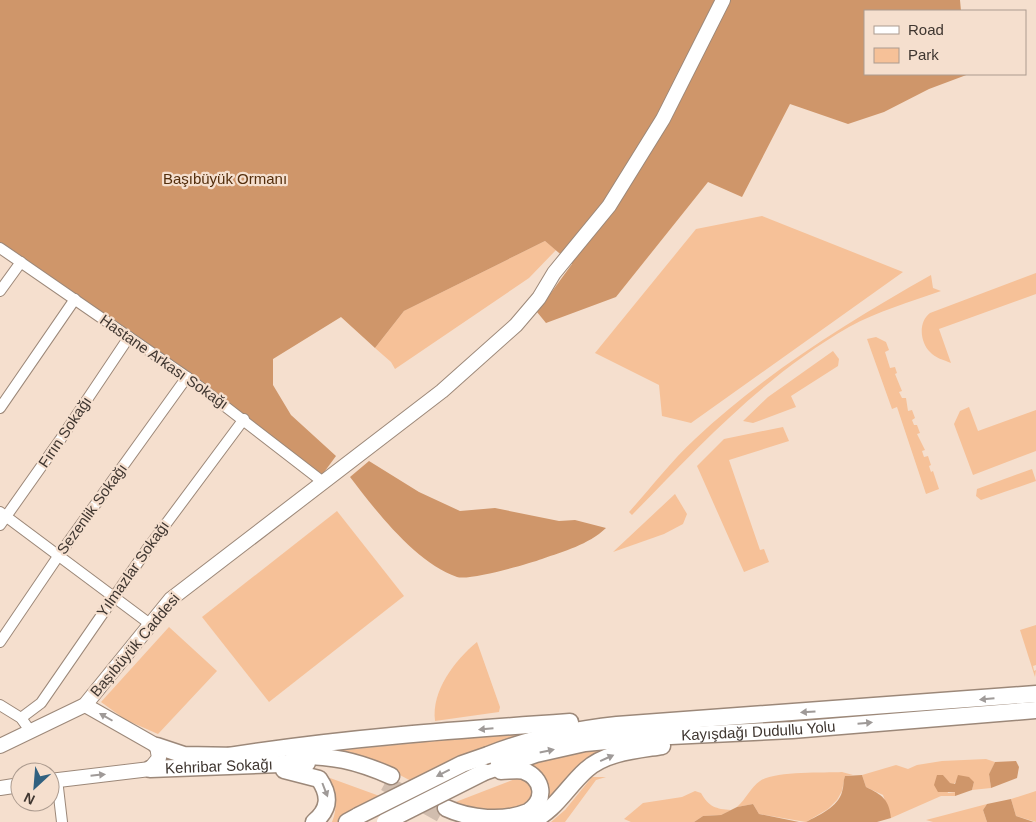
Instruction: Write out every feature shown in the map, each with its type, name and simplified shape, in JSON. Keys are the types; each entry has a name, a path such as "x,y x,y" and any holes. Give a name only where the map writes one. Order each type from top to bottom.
{"main road":[{"name":"Başıbüyük Caddesi","path":"0,746 85,705 150,624 171,600 193,580 442,392 516,325 539,298 554,272 609,206 664,119 723,0"},
{"name":"Kayışdağı Dudullu Yolu","path":"352,819 462,764 511,746 561,732 692,719 1036,694"},
{"path":"85,705 157,746 184,755 280,769 319,779 326,790 328,800 325,810 314,822"},
{"name":"Kayışdağı Dudullu Yolu","path":"385,822 484,772 536,754 585,743 1036,710"},
{"path":"231,761 294,746 608,719 692,719"},
{"path":"530,822 554,806 588,768 616,754 741,733"},
{"path":"150,769 158,758 157,746"},
{"path":"231,761 338,757 367,766 388,779"},
{"name":"Kehribar Sokağı","path":"60,779 231,761"},
{"path":"448,815 507,819 528,812 536,806 540,796 540,784 536,778 522,770 484,772"}],"street":[{"name":"Hastane Arkası Sokağı","path":"0,248 187,377 328,478"},
{"path":"0,291 21,262"},
{"path":"0,408 75,300"},
{"name":"Fırın Sokağı","path":"0,526 3,514 60,440 129,337"},
{"name":"Sezenlik Sokağı","path":"0,642 58,554 187,377"},
{"name":"Yılmazlar Sokağı","path":"22,718 41,703 113,597 244,419"},
{"path":"3,514 150,624"},
{"path":"0,705 22,718 31,732"}],"green space":[{"name":"Başıbüyük Ormanı","path":"0,0 960,0 961,10 864,10 864,75 966,75 929,89 884,112 848,124 790,104 742,197 708,182 616,297 546,323 537,312 572,264 545,241 404,311 375,348 341,317 273,359 273,385 291,415 336,456 322,475 189,373 0,243"},
{"path":"762,216 903,272 691,423 662,416 659,385 595,353 696,229"},
{"path":"545,241 556,250 529,278 395,369 391,362 375,348 404,311"},
{"path":"1036,273 1036,294 939,329 951,363 934,356 927,348 922,338 922,327 930,313"},
{"path":"931,275 933,288 941,291 871,316 818,346 761,389 682,463 632,515 629,512 686,447 750,392 838,330"},
{"path":"876,337 886,342 889,350 885,352 890,368 895,367 897,373 895,374 902,391 899,392 902,398 906,398 908,411 912,410 915,418 912,420 914,425 917,425 920,433 917,434 925,450 922,451 924,457 928,456 931,472 933,471 939,489 926,494 897,407 892,409 867,339"},
{"path":"833,351 839,359 838,366 791,396 796,407 753,423 743,421 768,397"},
{"path":"969,407 978,431 1036,410 1036,451 973,475 954,424 960,411"},
{"path":"783,427 789,441 729,460 760,550 764,549 769,562 744,572 697,466 724,439"},
{"path":"369,461 419,492 460,511 495,508 559,521 575,520 606,528 584,543 535,561 473,577 457,577 442,570 412,548 384,519 350,477"},
{"path":"1032,469 1036,481 981,500 976,496 977,489"},
{"path":"675,494 687,514 683,524 664,534 613,552"},
{"path":"337,511 404,596 269,702 202,617"},
{"path":"1036,625 1036,665 1033,666 1034,671 1036,670 1035,677 1020,630"},
{"path":"169,627 217,671 158,734 126,720 101,702"},
{"path":"477,642 500,707 499,712 435,721 437,699 446,677"},
{"path":"542,730 413,782 398,774 335,751"},
{"path":"612,749 537,814 542,793 542,780 540,774 530,764 585,752"},
{"path":"986,759 995,762 989,774 991,788 972,790 974,782 957,780 954,784 949,783 943,775 948,793 956,792 955,796 941,796 891,818 883,795 866,787 862,775 896,765 908,769 917,765 942,761"},
{"path":"1016,761 1019,767 1017,778 991,788 989,774 995,762"},
{"path":"842,772 853,775 845,776 842,791 837,800 828,809 806,822 759,814 753,804 737,807 760,781 767,778 787,774"},
{"path":"862,775 866,787 884,798 891,818 877,822 806,822 837,802 842,792 845,776"},
{"path":"937,775 943,775 950,783 955,784 958,775 969,777 974,782 972,790 955,796 955,792 938,792 934,785"},
{"path":"592,777 606,777 596,780 565,822 551,822 565,810"},
{"path":"330,778 385,798 339,822 332,822 335,807 333,792 328,782"},
{"path":"515,779 529,783 535,797 522,810 481,815 453,803"},
{"path":"695,791 701,793 713,806 731,810 721,815 703,816 694,822 631,822 624,819 643,803 682,797"},
{"path":"1036,791 1036,822 1016,816 1011,799"},
{"path":"1011,799 1016,816 1034,822 987,822 983,810 987,804"},
{"path":"753,804 759,814 799,822 694,822 703,816 721,815 737,807"},
{"path":"987,804 983,810 987,822 933,822 926,820"}],"tunnel":[{"path":"385,783 442,815"}]}
